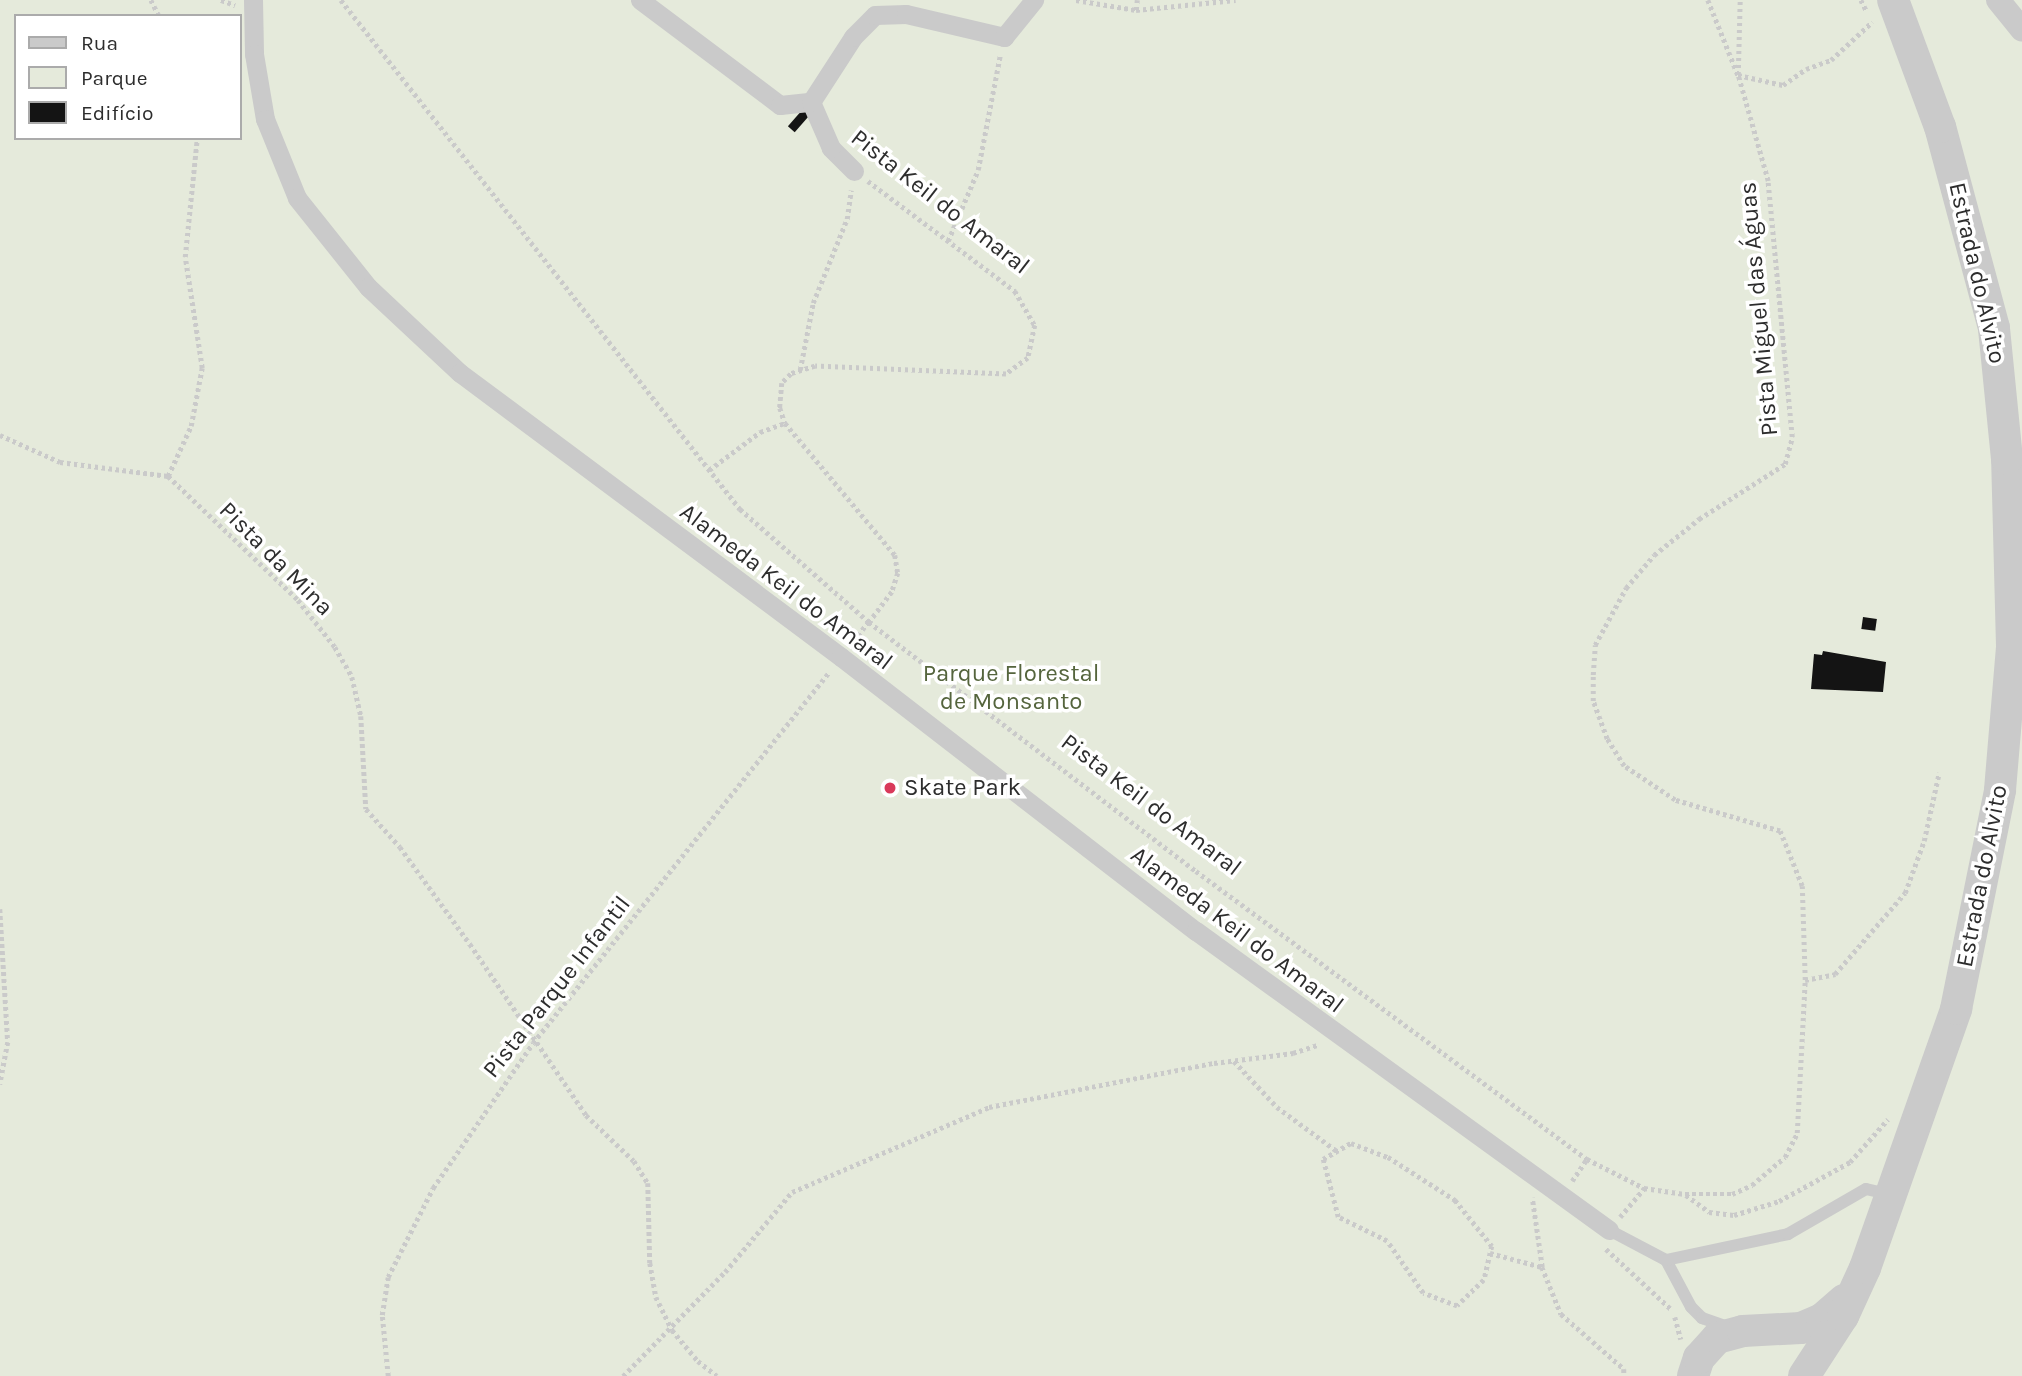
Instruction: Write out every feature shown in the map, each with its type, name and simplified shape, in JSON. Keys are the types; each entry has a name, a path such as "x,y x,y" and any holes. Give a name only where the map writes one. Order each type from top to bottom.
{"street":[{"name":"Alameda Keil do Amaral","path":"253,0 258,86 275,148 297,198 368,287 460,373 841,657 1339,1038 1528,1173 1604,1236"},
{"path":"640,0 779,105 811,102 853,37 875,15 906,13 1004,37 1034,0"},
{"path":"1998,0 2022,30"},
{"name":"Estrada do Alvito","path":"1804,1376 1843,1316 1855,1289 1956,1009 1978,915 2000,790 2012,646 2007,459 1994,328 1944,139 1882,11"},
{"name":"Pista Keil do Amaral","path":"811,102 831,148 854,171"},
{"name":"Estrada do Alvito","path":"1687,1364 1717,1338 1812,1324 1855,1289"},
{"path":"1750,1332 1779,1345 1794,1376"}],"lane":[{"path":"1604,1236 1666,1260 1788,1234 1867,1189 1891,1195"},
{"path":"1666,1260 1702,1318 1750,1332"}],"path":[{"name":"Pista Keil do Amaral","path":"341,0 740,509 869,622 1194,873 1587,1159"},
{"path":"1076,0 1136,10 1235,0"},
{"path":"1136,10 1137,0"},
{"path":"1707,0 1738,75 1783,85 1831,60 1882,11"},
{"name":"Pista Miguel das Águas","path":"1587,1159 1644,1188 1685,1194 1732,1194 1752,1185 1784,1157 1797,1133 1801,1106 1805,980 1802,886 1780,831 1675,800 1641,779 1624,766 1607,739 1593,701 1595,645 1626,588 1654,555 1699,519 1784,464 1792,437 1768,181 1738,75 1740,0"},
{"path":"1861,0 1882,11"},
{"path":"1877,32 1882,11"},
{"path":"948,241 978,170 1004,37"},
{"path":"0,435 60,462 168,476 191,426 202,368 185,257 197,140"},
{"name":"Pista Keil do Amaral","path":"800,370 815,366 992,377 1018,368 1034,344 1035,325 1028,306 1015,291 854,171"},
{"path":"854,171 847,219 813,303 800,370 782,383 780,408 785,423 895,555 898,573 892,592 869,622"},
{"path":"709,470 760,432 785,423"},
{"name":"Pista da Mina","path":"168,476 298,600 335,647 352,677 361,716 366,809 400,847 470,944 533,1043 586,1115 634,1161 648,1183 650,1263 656,1297 672,1330 717,1376"},
{"name":"Pista Parque Infantil","path":"388,1376 382,1315 399,1248 433,1188 533,1043 841,657"},
{"path":"1805,980 1835,974 1905,893 1924,841 1938,773"},
{"path":"0,909 8,1042 0,1084"},
{"path":"623,1376 672,1330 793,1192 989,1107 1234,1061 1293,1053 1339,1038"},
{"path":"1234,1061 1277,1107 1337,1152"},
{"path":"1685,1194 1709,1212 1734,1215 1779,1201 1850,1162 1876,1138 1890,1115"},
{"path":"1351,1143 1388,1157 1455,1200 1492,1246 1490,1253 1484,1280 1457,1306 1423,1293 1387,1241 1338,1217 1322,1159 1351,1143"},
{"path":"1528,1173 1542,1267 1561,1314 1624,1370 1624,1376"},
{"path":"1604,1236 1664,1300 1680,1329 1687,1364"},
{"path":"1490,1253 1542,1267"}],"green space":[{"name":"Parque Florestal de Monsanto","path":"0,0 2022,0 2022,1376 0,1376"}],"building":[{"path":"803,109 810,115 795,132 788,126"},
{"path":"1863,617 1877,619 1875,631 1861,629"},
{"path":"1823,651 1886,662 1883,692 1811,689 1814,654 1822,655"}],"place":[{"name":"Skate Park","path":"890,788"}]}
